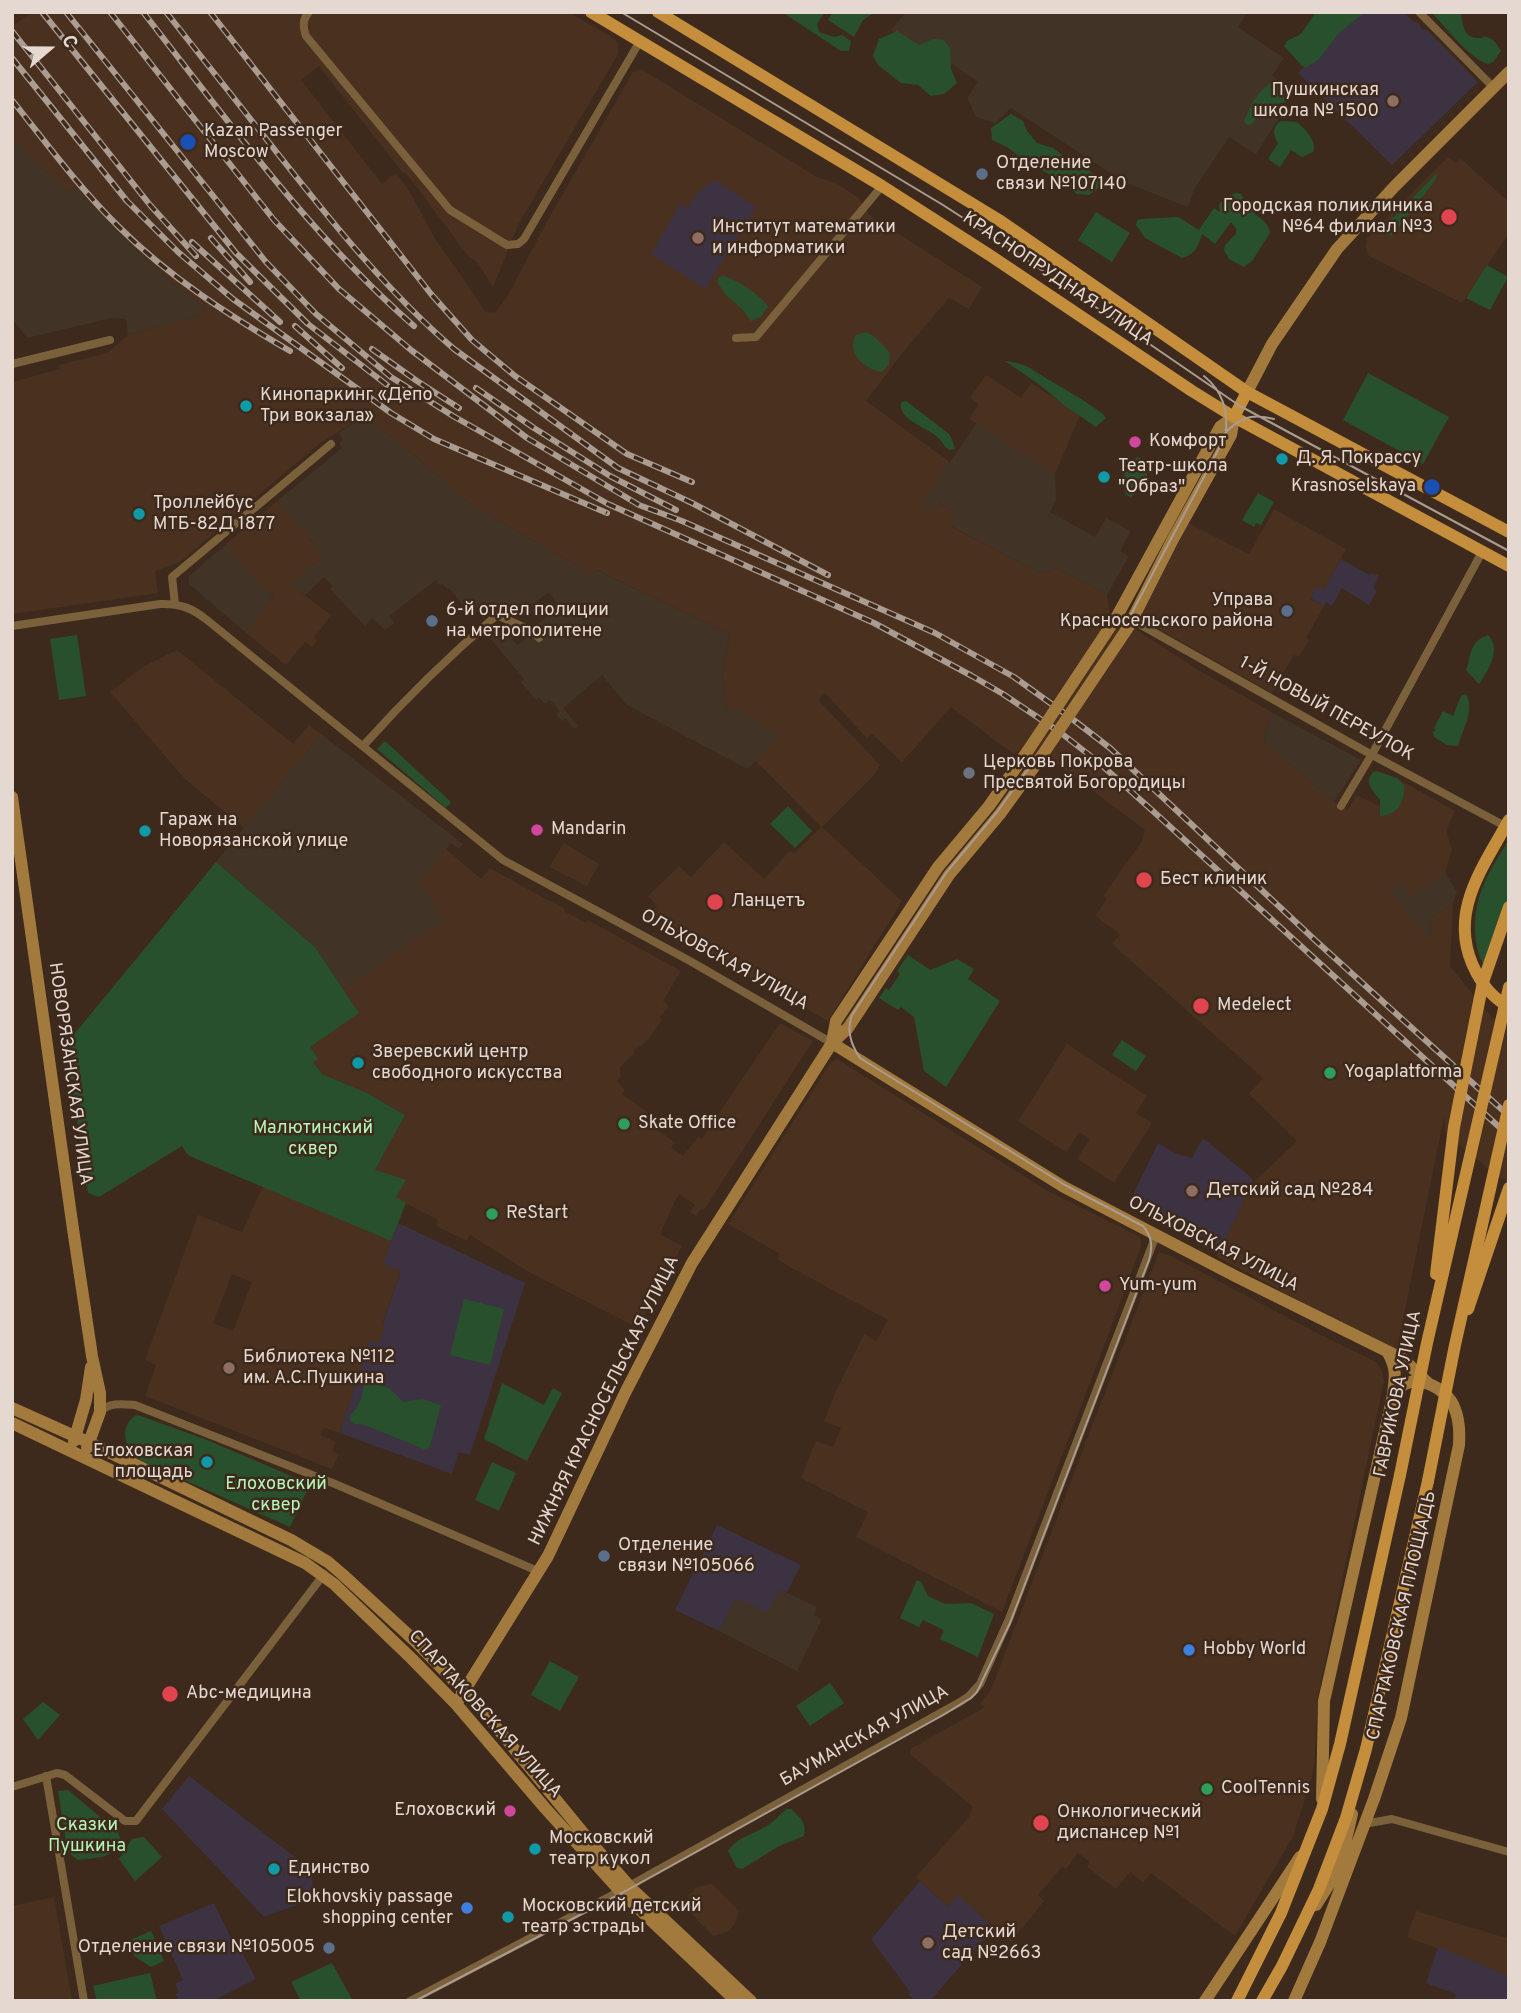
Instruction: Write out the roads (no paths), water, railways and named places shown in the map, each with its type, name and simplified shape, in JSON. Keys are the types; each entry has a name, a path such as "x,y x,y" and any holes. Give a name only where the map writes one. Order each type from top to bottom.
{"main road":[{"name":"КРАСНОПРУДНАЯ УЛИЦА","path":"590,12 882,186 1234,417 1509,566"},
{"name":"КРАСНОПРУДНАЯ УЛИЦА","path":"658,12 999,219 1247,392 1509,532"},
{"path":"1234,417 1247,392"},
{"path":"1507,823 1475,881 1467,903 1464,923 1465,944 1482,985 1498,1001 1509,1007"},
{"path":"1427,1343 1454,1127 1483,982 1509,907"},
{"name":"ГАВРИКОВА УЛИЦА","path":"1322,1809 1340,1744 1427,1343 1509,987"},
{"path":"1262,2001 1319,1889 1346,1818 1366,1749 1428,1481 1455,1345 1509,1105"},
{"path":"1455,1345 1509,1188"},
{"path":"1237,2001 1281,1913 1322,1809"}],"street":[{"path":"309,12 304,19 306,36 450,210 507,245 518,244 524,239 640,41"},
{"path":"1419,12 1493,87"},
{"path":"1247,392 1272,344 1336,249 1509,72"},
{"path":"736,338 756,337 882,186"},
{"path":"12,364 110,340"},
{"name":"НИЖНЯЯ КРАСНОСЕЛЬСКАЯ УЛИЦА","path":"832,1043 836,1021 911,907 938,867 989,806 1116,618 1220,427 1234,417"},
{"name":"НИЖНЯЯ КРАСНОСЕЛЬСКАЯ УЛИЦА","path":"456,1704 540,1572 649,1344 692,1263 832,1043 848,1028 949,875 1000,814 1039,761 1130,623 1231,435 1234,417"},
{"path":"174,604 172,577 331,444"},
{"path":"1341,806 1482,552"},
{"name":"ОЛЬХОВСКАЯ УЛИЦА","path":"12,626 160,604 188,607 503,860 690,961 832,1043 1093,1203 1403,1359 1429,1384"},
{"path":"363,746 422,683 497,615 534,632 539,638"},
{"name":"1-Й НОВЫЙ ПЕРЕУЛОК","path":"1130,623 1371,755 1507,823"},
{"name":"НОВОРЯЗАНСКАЯ УЛИЦА","path":"12,797 92,1356 100,1393 100,1412 90,1443"},
{"name":"БАУМАНСКАЯ УЛИЦА","path":"410,2001 625,1888 969,1696 980,1684 1009,1619 1156,1235"},
{"path":"1322,1809 1324,1701 1392,1400 1396,1371 1387,1351"},
{"name":"НОВОРЯЗАНСКАЯ УЛИЦА","path":"78,1453 74,1447 87,1393 92,1356"},
{"path":"1392,1400 1401,1385 1410,1382 1429,1384"},
{"name":"СПАРТАКОВСКАЯ ПЛОЩАДЬ","path":"1319,1945 1401,1718 1459,1445 1459,1424 1455,1410 1444,1394 1429,1384"},
{"path":"100,1412 107,1406 135,1405 335,1484 540,1572"},
{"name":"СПАРТАКОВСКАЯ УЛИЦА","path":"12,1408 76,1436 290,1540 415,1641 464,1691 625,1888"},
{"name":"СПАРТАКОВСКАЯ УЛИЦА","path":"12,1423 305,1563 327,1570 456,1704 545,1808 625,1888"},
{"path":"78,1453 85,1451 90,1443"},
{"path":"12,1787 57,1773 65,1775 125,1821 136,1821 327,1570"},
{"path":"1294,2001 1319,1945 1366,1749"},
{"path":"46,1776 84,2001"},
{"path":"1298,1934 1362,1830 1392,1819 1509,1852"},
{"path":"1205,2001 1309,1845"},
{"path":"625,1888 736,2001"},
{"path":"625,1888 751,2001"}],"tram line":[{"path":"621,12 943,205 1240,406 1509,551"},
{"path":"415,2001 622,1893 943,1715 977,1692 1010,1623 1149,1260 1151,1242 1143,1226 1065,1185 860,1058 850,1038 850,1021 946,873 997,812 1126,624 1225,437 1224,404 1216,389 1204,376"},
{"path":"1222,436 1245,418 1258,416 1274,419"}],"railway":[{"path":"42,12 236,253 308,324 387,385"},
{"path":"66,12 266,262 316,314 391,377 453,416 608,504 874,623 1003,694 1061,733 1154,812 1509,1136"},
{"path":"110,12 274,220 339,289 411,350 527,438 639,505 682,521 935,633 1014,677 1110,748 1316,941 1509,1116"},
{"path":"143,12 271,176 340,254 414,326"},
{"path":"166,12 343,234 407,305 454,349 618,468 692,503 828,575"},
{"path":"210,12 431,294 472,340 515,376 627,454 692,482"},
{"path":"12,31 150,205 196,256"},
{"path":"12,58 127,201 178,252 233,299 391,413 434,439 607,513"},
{"path":"12,100 91,198 139,246 201,295 290,351"},
{"path":"211,238 250,282"},
{"path":"192,242 280,322"},
{"path":"295,326 342,368"},
{"path":"372,349 459,408"},
{"path":"476,388 610,476 676,510"}],"place":[{"name":"Пушкинская школа № 1500","path":"1393,101"},
{"name":"Kazan Passenger Moscow","path":"188,142"},
{"name":"Отделение связи №107140","path":"982,174"},
{"name":"Городская поликлиника №64 филиал №3","path":"1449,217"},
{"name":"Институт математики и информатики","path":"698,238"},
{"name":"Кинопаркинг «Депо Три вокзала»","path":"246,406"},
{"name":"Комфорт","path":"1135,442"},
{"name":"Д. Я. Покрассу","path":"1282,459"},
{"name":"Театр-школа \"Образ\"","path":"1104,477"},
{"name":"Krasnoselskaya","path":"1432,487"},
{"name":"Троллейбус МТБ-82Д 1877","path":"139,514"},
{"name":"Управа Красносельского района","path":"1287,611"},
{"name":"6-й отдел полиции на метрополитене","path":"432,621"},
{"name":"Церковь Покрова Пресвятой Богородицы","path":"969,773"},
{"name":"Mandarin","path":"537,830"},
{"name":"Гараж на Новорязанской улице","path":"145,831"},
{"name":"Бест клиник","path":"1144,880"},
{"name":"Ланцетъ","path":"715,902"},
{"name":"Medelect","path":"1201,1006"},
{"name":"Зверевский центр свободного искусства","path":"358,1063"},
{"name":"Yogaplatforma","path":"1330,1073"},
{"name":"Skate Office","path":"624,1124"},
{"name":"Детский сад №284","path":"1192,1191"},
{"name":"ReStart","path":"492,1214"},
{"name":"Yum-yum","path":"1105,1286"},
{"name":"Библиотека №112 им. А.С.Пушкина","path":"229,1368"},
{"name":"Елоховская площадь","path":"207,1462"},
{"name":"Отделение связи №105066","path":"604,1556"},
{"name":"Hobby World","path":"1189,1650"},
{"name":"Abc-медицина","path":"170,1694"},
{"name":"CoolTennis","path":"1207,1789"},
{"name":"Елоховский","path":"510,1811"},
{"name":"Онкологический диспансер №1","path":"1041,1823"},
{"name":"Московский театр кукол","path":"535,1849"},
{"name":"Единство","path":"274,1869"},
{"name":"Elokhovskiy passage shopping center","path":"467,1908"},
{"name":"Московский детский театр эстрады","path":"508,1917"},
{"name":"Детский сад №2663","path":"928,1943"},
{"name":"Отделение связи №105005","path":"329,1948"}],"park label":[{"name":"Малютинский сквер","path":"313,1139"},
{"name":"Елоховский сквер","path":"276,1495"},
{"name":"Сказки Пушкина","path":"87,1836"}]}
